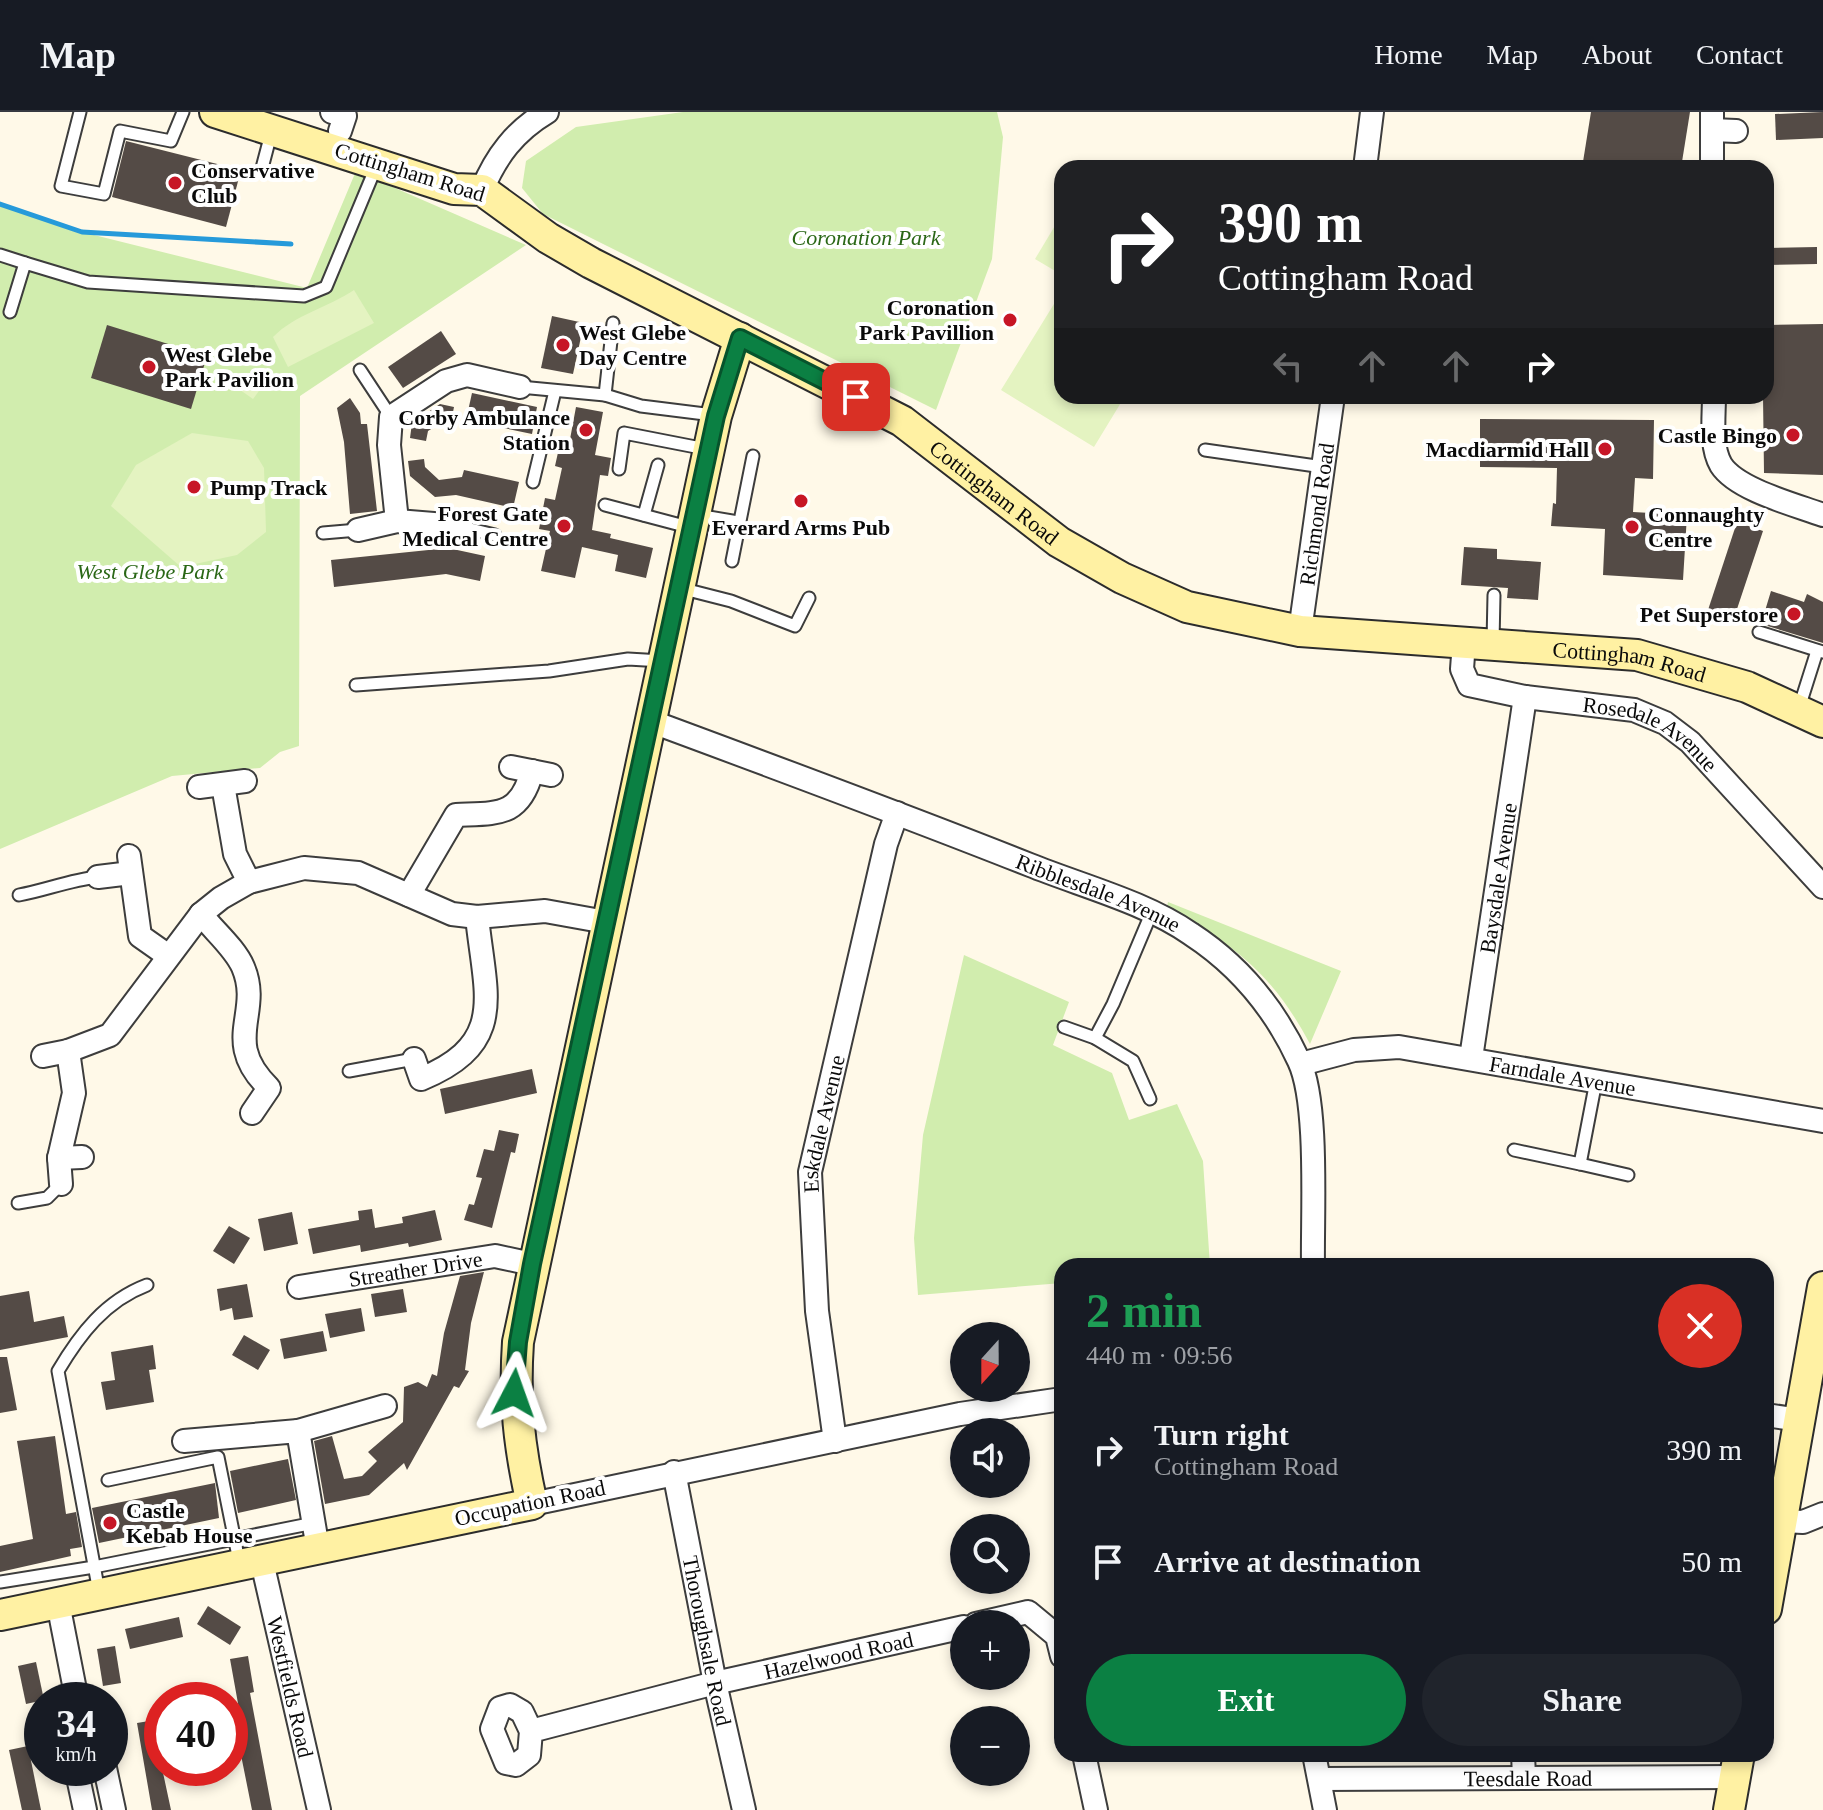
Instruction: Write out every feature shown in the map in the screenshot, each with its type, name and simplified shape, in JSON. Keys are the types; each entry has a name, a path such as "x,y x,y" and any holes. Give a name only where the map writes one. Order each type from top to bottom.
{"street":[{"name":"Cottingham Road","path":"215,112 454,189 482,190 548,238 591,263 902,421 1059,542 1122,578 1187,607 1300,631 1637,655 1747,687 1810,717"},
{"path":"482,190 494,161 507,144 530,122 547,112"},
{"path":"1366,160 1372,112"},
{"path":"1712,160 1712,121 1736,131"},
{"path":"532,1504 517,1436 514,1393 518,1342 532,1264 716,416 740,338"},
{"path":"397,521 389,445 391,417 446,381 467,375 520,387"},
{"name":"Richmond Road","path":"1300,631 1332,404"},
{"path":"1714,404 1714,442 1721,464 1733,477 1823,515"},
{"path":"358,530 397,521 458,526"},
{"name":"Rosedale Avenue","path":"1478,642 1462,669 1469,685 1525,697 1634,710 1665,723 1690,742 1823,887"},
{"name":"Baysdale Avenue","path":"1471,1058 1525,697"},
{"name":"Ribblesdale Avenue","path":"650,721 897,813 1151,914 1192,934 1226,960 1267,1001 1301,1064 1311,1118 1313,1258"},
{"path":"409,895 456,815 493,813 514,807 526,795 531,771"},
{"path":"199,787 234,783 235,854 249,882"},
{"name":"Eskdale Avenue","path":"835,1441 817,1311 810,1172 886,844 897,813"},
{"path":"98,877 130,865 140,936 167,955"},
{"path":"43,1056 68,1051 110,1035 167,955 201,914 249,882 304,868 358,873 452,914 477,917 545,911 606,922"},
{"path":"201,914 243,967 249,1000 242,1040 254,1074 269,1088 252,1113"},
{"path":"414,1059 421,1079 451,1066 478,1037 487,1014 477,917"},
{"name":"Farndale Avenue","path":"1301,1064 1354,1050 1399,1047 1823,1121"},
{"path":"61,1184 59,1158 74,1093 68,1051"},
{"path":"59,1158 82,1157"},
{"name":"Streather Drive","path":"299,1287 495,1256 532,1264"},
{"path":"1774,1565 1820,1322 1823,1287"},
{"name":"Occupation Road","path":"0,1615 58,1603 97,1580 245,1555 316,1536 532,1504 960,1414 1054,1400"},
{"path":"184,1441 298,1431 385,1406"},
{"path":"1774,1416 1800,1420"},
{"path":"298,1431 316,1536"},
{"name":"Thoroughsale Road","path":"674,1472 715,1683 744,1810"},
{"path":"1782,1521 1803,1522 1823,1514"},
{"name":"Westfields Road","path":"245,1555 319,1810"},
{"path":"58,1603 73,1682"},
{"path":"1030,1614 1054,1634"},
{"name":"Hazelwood Road","path":"531,1731 715,1683 950,1630"},
{"path":"1086,1762 1096,1810"},
{"path":"1316,1762 1325,1810"},
{"path":"1523,1762 1524,1777"},
{"path":"1729,1810 1737,1765"},
{"name":"Teesdale Road","path":"1320,1779 1524,1777 1737,1765"},
{"path":"80,1786 85,1810"},
{"path":"109,1786 114,1810"}],"lane":[{"path":"80,112 61,186 104,194 120,131 171,141 183,112"},
{"path":"262,168 272,129"},
{"path":"0,255 88,282 304,296 326,287 335,272 378,164"},
{"path":"10,312 25,263"},
{"path":"605,395 613,323"},
{"path":"360,370 391,417"},
{"path":"520,387 605,395 641,406 716,416"},
{"path":"533,482 555,391"},
{"path":"619,469 624,433 710,450"},
{"path":"1205,450 1323,467"},
{"path":"732,561 753,456"},
{"path":"644,515 658,465"},
{"path":"605,505 644,515 738,522"},
{"path":"458,526 495,535"},
{"path":"323,533 358,530"},
{"path":"679,588 731,601 795,626 809,598"},
{"path":"1478,642 1494,595"},
{"path":"1759,632 1820,652 1810,717"},
{"path":"356,685 549,671 628,659 662,661"},
{"path":"19,895 71,880 98,877"},
{"path":"1095,1038 1151,914"},
{"path":"1064,1027 1095,1038 1133,1061 1150,1099"},
{"path":"349,1071 414,1059"},
{"path":"1580,1164 1596,1081"},
{"path":"1514,1150 1628,1175"},
{"path":"18,1203 47,1198 61,1184"},
{"path":"0,1582 97,1580 58,1371 99,1316 128,1292 147,1285"},
{"path":"108,1480 218,1457 245,1555"}],"green space":[{"name":"Coronation Park","path":"683,112 997,112 1003,137 992,259 936,410 543,214 522,188 526,161 576,127"},
{"name":"West Glebe Park","path":"356,171 526,245 300,396 299,746 280,752 260,768 172,776 0,849 0,204 82,232 307,288"},
{"path":"1054,227 1054,270 1035,259"},
{"path":"354,290 374,323 288,367 273,337 292,322"},
{"path":"1054,304 1054,404 1120,404 1094,447 1001,390"},
{"path":"243,376 261,388 253,399 236,387"},
{"name":"Pump Track","path":"192,433 248,441 264,468 266,532 237,555 181,567 111,506 136,465"},
{"path":"1168,902 1341,971 1310,1044 1282,1000 1250,964 1212,935 1166,911"},
{"path":"964,955 1069,1002 1053,1045 1112,1073 1129,1120 1177,1104 1203,1161 1209,1258 1054,1258 1054,1284 918,1295 914,1238 923,1135"}],"building":[{"path":"1591,112 1690,112 1682,160 1583,160"},
{"path":"1823,112 1823,138 1776,140 1775,114"},
{"name":"Conservative Club","path":"126,141 241,170 226,227 112,197"},
{"path":"1817,247 1817,264 1774,265 1774,248"},
{"name":"West Glebe Day Centre","path":"552,316 584,323 573,374 541,368"},
{"name":"Castle Bingo","path":"1823,324 1823,475 1764,473 1763,404 1774,404 1774,325"},
{"name":"West Glebe Park Pavilion","path":"107,325 207,356 191,409 91,378"},
{"path":"441,331 456,354 403,388 388,367"},
{"path":"472,393 537,407 532,434 466,420"},
{"path":"350,398 360,413 361,424 367,424 377,511 350,514 344,442 337,408"},
{"path":"440,404 454,407 451,422 444,421 428,431 426,441 410,438 412,423"},
{"path":"576,407 603,412 595,455 611,458 608,476 600,475 592,530 611,534 610,538 653,548 646,578 615,571 618,555 582,547 575,578 541,571 550,531 539,529 545,498 555,500 562,468 555,466 559,448 568,450"},
{"path":"1480,419 1654,420 1653,479 1635,478 1633,512 1687,515 1683,580 1603,575 1605,529 1551,526 1553,503 1556,504 1557,468 1480,467"},
{"path":"424,459 425,467 439,480 462,477 464,470 519,482 513,508 456,495 435,497 410,476 408,461"},
{"path":"1737,522 1763,531 1734,618 1708,610"},
{"path":"1464,547 1497,549 1497,559 1541,562 1538,600 1507,598 1508,588 1461,585"},
{"path":"448,548 485,556 480,581 446,574 334,587 331,560"},
{"name":"Pet Superstore","path":"1771,591 1804,602 1807,594 1823,602 1823,643 1761,624"},
{"path":"532,1069 537,1093 445,1114 440,1089"},
{"path":"499,1130 519,1134 515,1153 511,1152 492,1228 464,1220 469,1204 474,1205 482,1178 476,1177 484,1149 494,1151"},
{"path":"372,1209 375,1228 403,1223 402,1217 435,1210 442,1240 361,1252 360,1245 313,1254 308,1229 359,1220 358,1211"},
{"path":"292,1212 298,1244 264,1251 258,1219"},
{"path":"229,1226 250,1238 234,1264 213,1251"},
{"path":"484,1272 471,1323 465,1370 469,1371 459,1388 454,1386 407,1470 404,1463 369,1495 325,1504 314,1441 332,1436 344,1479 362,1476 377,1461 368,1452 403,1422 404,1387 418,1382 427,1387 432,1374 437,1376 444,1333 460,1276"},
{"path":"247,1284 253,1317 234,1320 232,1308 220,1311 217,1289"},
{"path":"403,1289 407,1312 375,1317 371,1294"},
{"path":"29,1291 34,1322 64,1316 68,1337 0,1350 0,1296"},
{"path":"361,1308 365,1331 330,1338 325,1314"},
{"path":"323,1331 327,1351 284,1359 280,1339"},
{"path":"244,1335 270,1350 258,1370 232,1355"},
{"path":"153,1345 156,1369 149,1370 154,1402 106,1410 101,1382 115,1380 111,1352"},
{"path":"0,1357 7,1357 17,1410 0,1413"},
{"path":"55,1436 66,1514 76,1512 82,1547 70,1549 71,1556 0,1572 0,1546 33,1539 17,1441"},
{"path":"288,1459 296,1500 238,1513 230,1471"},
{"path":"215,1483 219,1518 99,1543 92,1508"},
{"path":"208,1606 241,1627 230,1645 197,1624"},
{"path":"179,1617 183,1637 130,1649 125,1629"},
{"path":"115,1646 121,1682 102,1682 97,1649"},
{"path":"248,1656 254,1692 250,1693 272,1810 252,1810 247,1786 248,1682 234,1682 230,1659"},
{"path":"36,1662 40,1682 24,1682 24,1694 18,1666"},
{"path":"144,1722 144,1764 137,1723"},
{"path":"24,1747 24,1786 36,1786 41,1810 22,1810 9,1750"},
{"path":"148,1786 166,1786 171,1810 152,1810"}],"waterway":[{"path":"0,204 82,232 291,244"}],"place":[{"name":"Conservative Club","path":"175,183"},
{"name":"Coronation Park Pavillion","path":"1010,320"},
{"name":"West Glebe Day Centre","path":"563,345"},
{"name":"West Glebe Park Pavilion","path":"149,367"},
{"name":"Corby Ambulance Station","path":"586,430"},
{"name":"Castle Bingo","path":"1793,435"},
{"name":"Macdiarmid Hall","path":"1605,449"},
{"name":"Pump Track","path":"194,487"},
{"name":"Everard Arms Pub","path":"801,501"},
{"name":"Forest Gate Medical Centre","path":"564,526"},
{"name":"Connaughty Centre","path":"1632,527"},
{"name":"Pet Superstore","path":"1794,614"},
{"name":"Castle Kebab House","path":"110,1523"}],"route":[{"path":"514,1393 518,1342 532,1264 658,679 732,356 740,338 856,397"}]}
